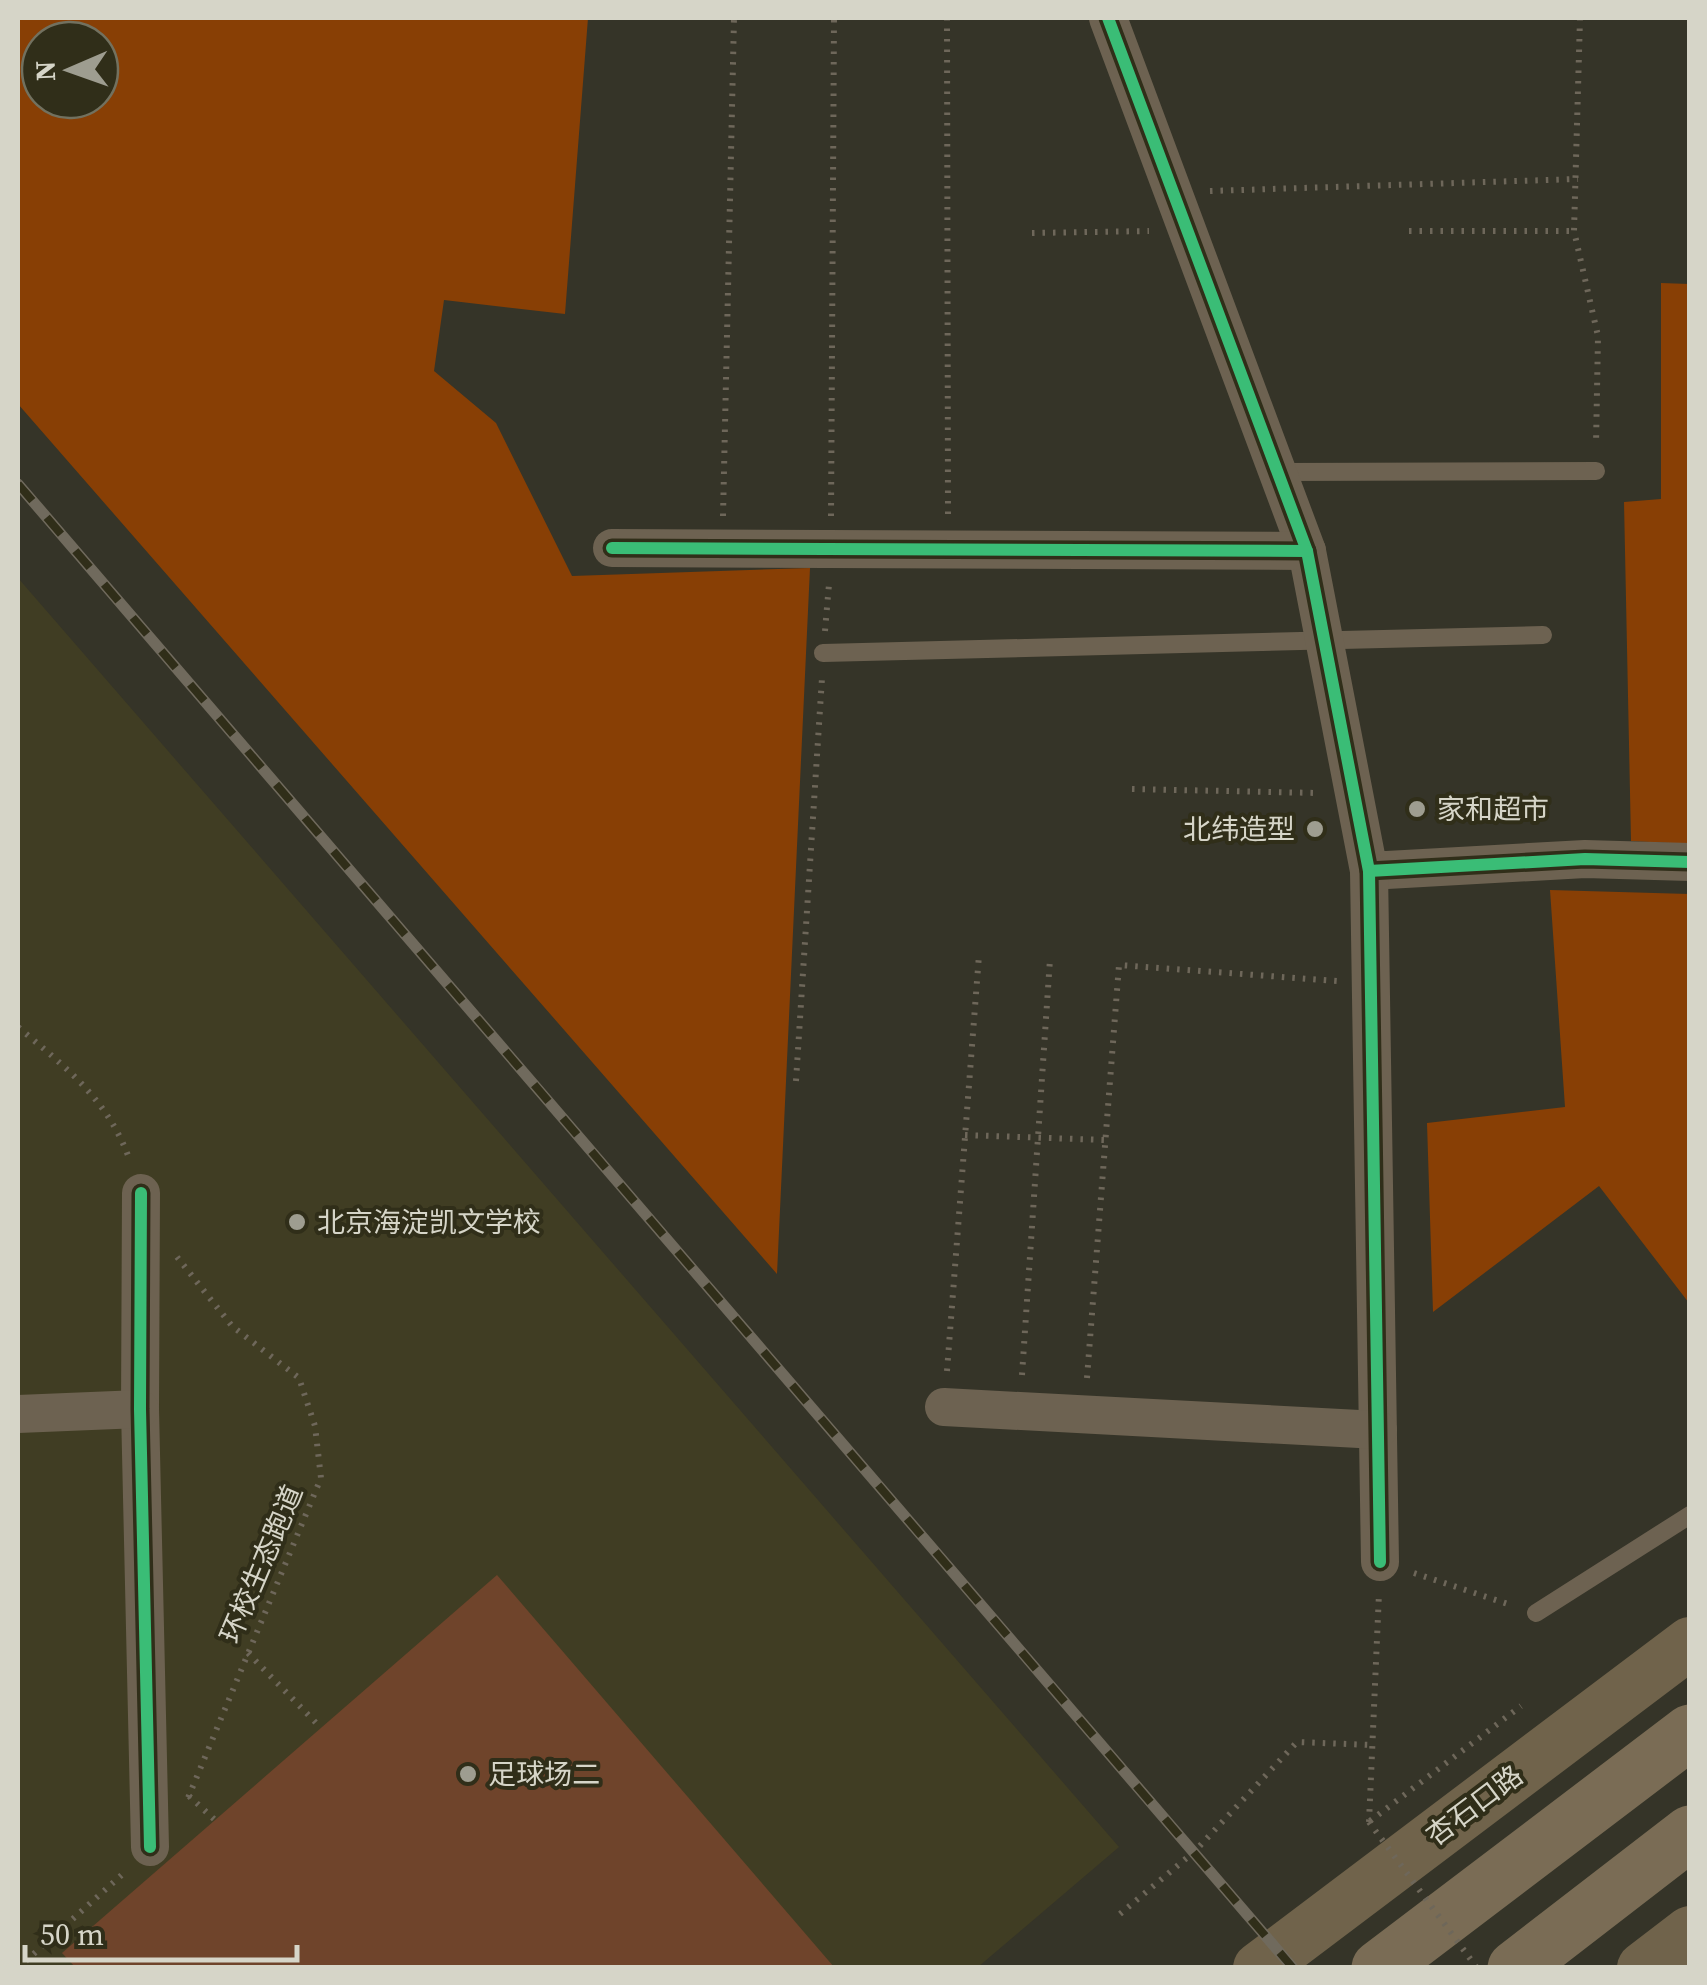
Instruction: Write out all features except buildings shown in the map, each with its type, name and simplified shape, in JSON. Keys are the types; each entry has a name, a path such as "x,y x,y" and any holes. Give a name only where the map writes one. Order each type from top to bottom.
{"main road":[{"path":"1379,1968 1690,1732"},
{"path":"1515,1968 1690,1833"}],"street":[{"path":"1108,18 1171,192 1282,472 1308,550 1368,871 1380,1562"},
{"path":"612,548 1308,550"},
{"path":"1368,871 1584,859 1690,862"},
{"path":"141,1193 140,1408 150,1847"},
{"path":"944,1407 1378,1430"},
{"path":"18,1414 140,1408"},
{"name":"杏石口路","path":"1259,1968 1690,1643"},
{"path":"1643,1968 1690,1932"}],"lane":[{"path":"1282,472 1596,471"},
{"path":"823,653 1543,635"},
{"path":"1536,1613 1690,1515"}],"path":[{"path":"722,548 734,18"},
{"path":"947,18 948,549"},
{"path":"1580,18 1574,231 1598,336 1596,471"},
{"path":"1171,192 1578,179"},
{"path":"1409,230 1574,231"},
{"path":"1032,234 1186,231"},
{"path":"1132,789 1354,794"},
{"path":"944,1407 978,955"},
{"path":"1020,1411 1050,959"},
{"path":"1085,1414 1119,965 1370,983"},
{"path":"18,1027 86,1085 110,1113 141,1193"},
{"path":"965,1136 1104,1140"},
{"path":"1477,1968 1369,1822 1380,1562 1536,1613"},
{"path":"248,1653 322,1728"},
{"path":"1369,1822 1521,1706"},
{"path":"1120,1914 1195,1850 1297,1742 1372,1744"},
{"path":"189,1796 215,1820"}],"shaded area":[{"path":"18,18 588,18 565,314 444,300 434,371 496,423 572,576 810,568 777,1274 18,404"},
{"path":"1661,283 1689,284 1689,844 1631,841 1624,502 1661,499"},
{"name":"北京海淀凯文学校","path":"18,578 1119,1847 978,1967 18,1967"},
{"path":"1550,890 1689,894 1689,1303 1599,1186 1433,1312 1427,1123 1565,1107"},
{"name":"足球场二","path":"497,1575 834,1967 75,1967 62,1953"}],"railway":[{"path":"18,484 1293,1968"}],"cycle path":[{"path":"1108,18 1307,551 1369,871 1585,859 1690,862"},
{"path":"612,548 1307,551"},
{"path":"1369,871 1380,1562"},
{"path":"141,1193 140,1409 150,1847"}],"place":[{"name":"家和超市","path":"1417,809"},
{"name":"北纬造型","path":"1315,829"},
{"name":"北京海淀凯文学校","path":"297,1222"},
{"name":"足球场二","path":"468,1774"}]}
